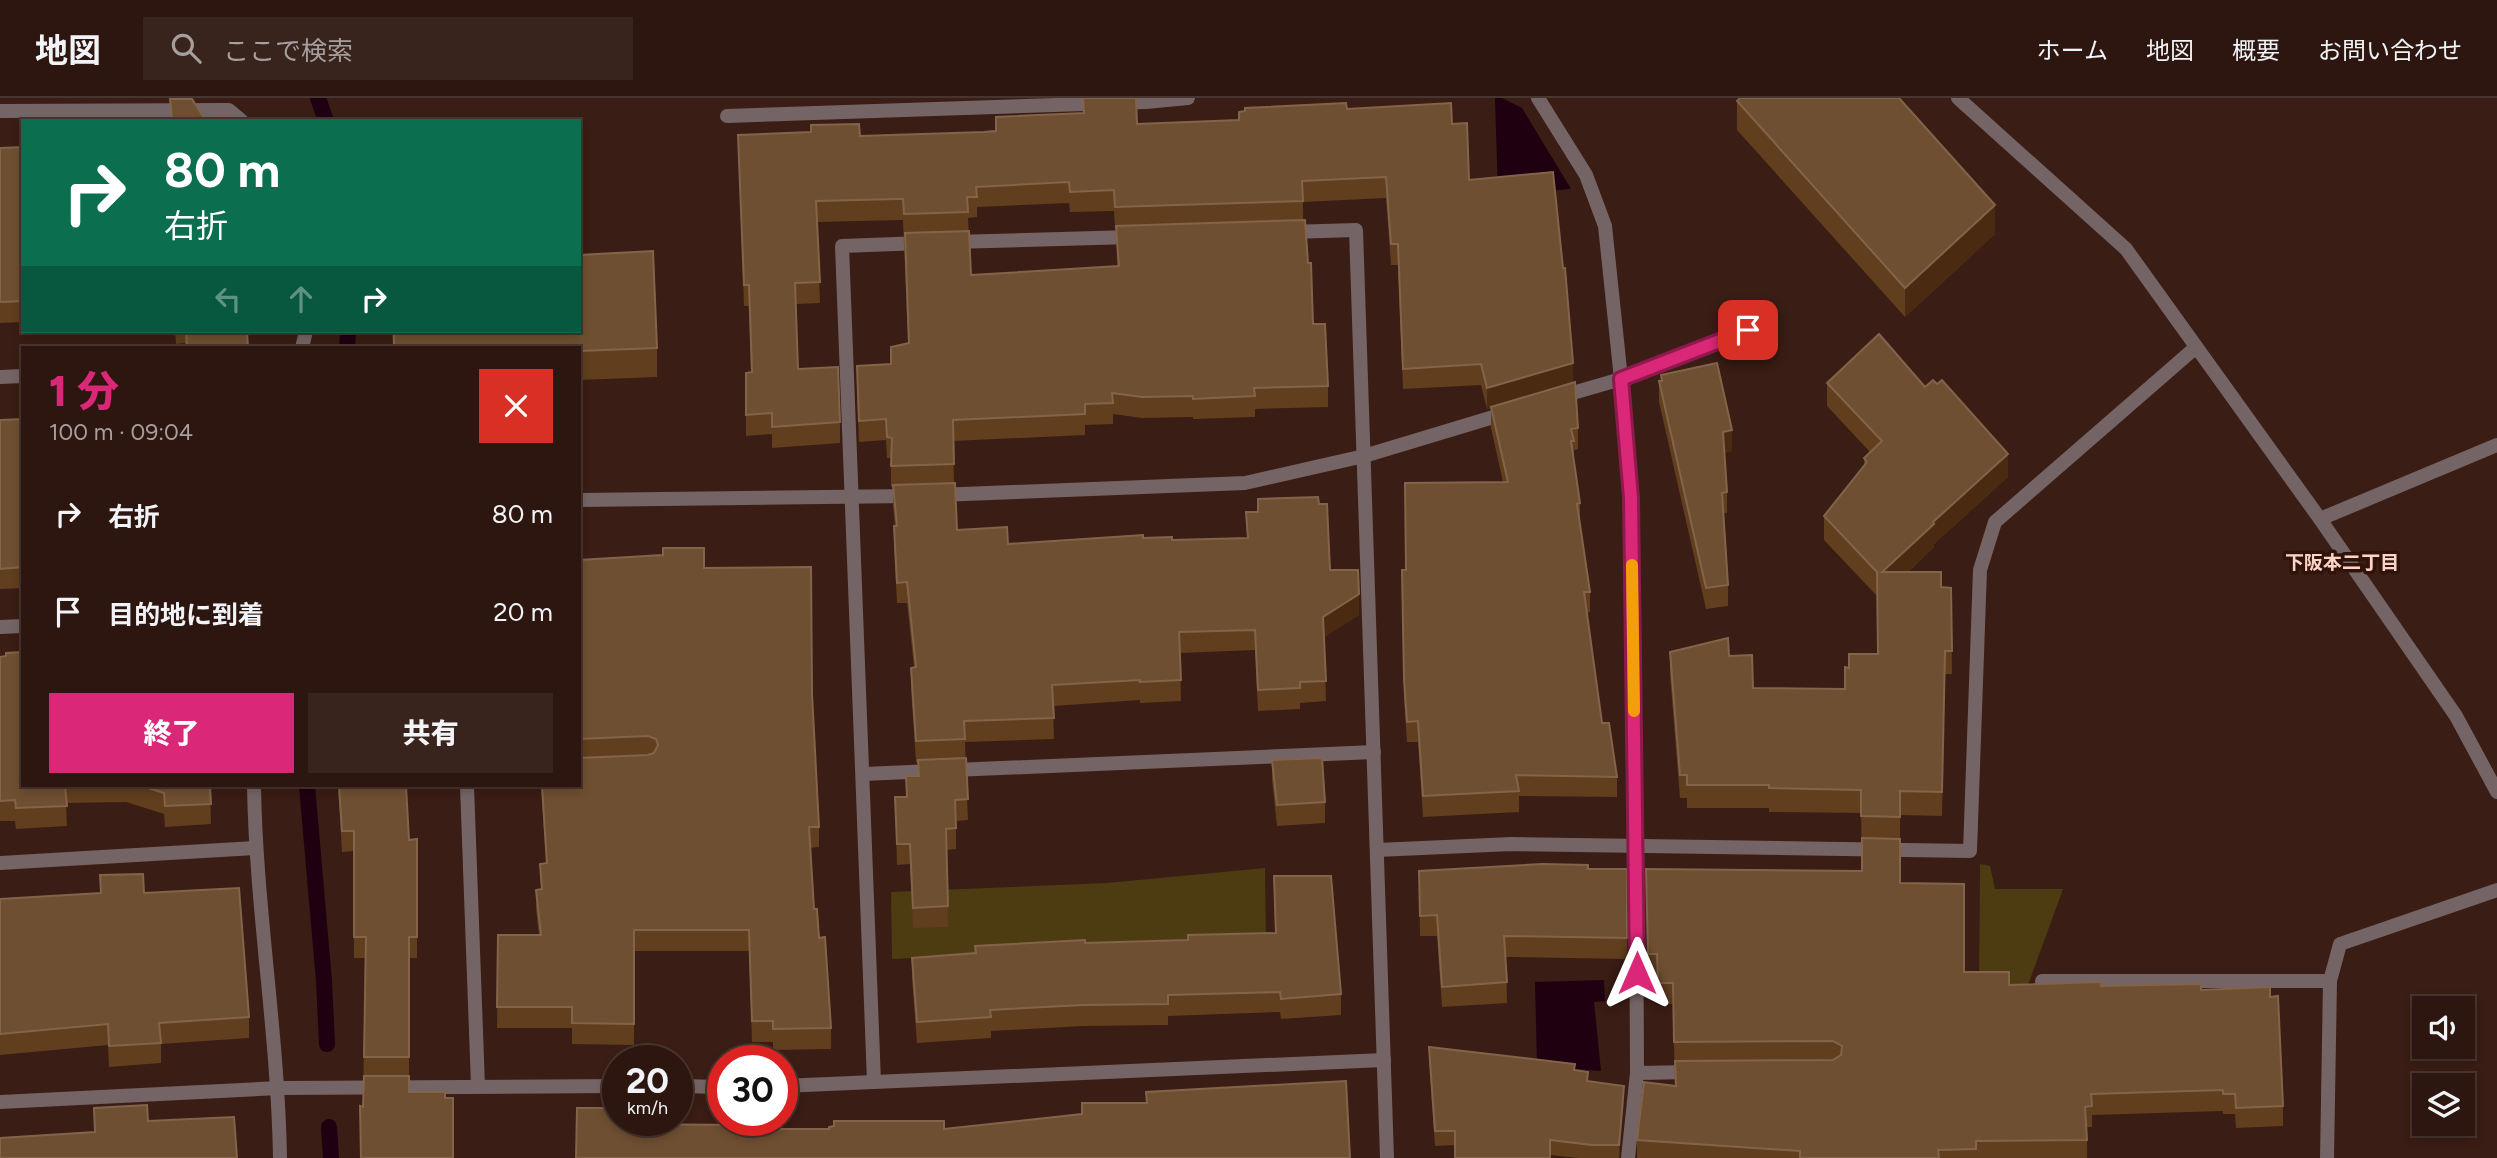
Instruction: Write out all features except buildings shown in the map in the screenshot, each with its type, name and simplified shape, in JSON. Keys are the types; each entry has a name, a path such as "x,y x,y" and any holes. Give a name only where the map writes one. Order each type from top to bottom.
{"street":[{"path":"727,116 1146,102 1188,98"},
{"path":"1538,98 1586,174 1605,226 1621,379 1631,498 1636,847 1637,1073 1628,1158"},
{"path":"1958,98 2126,249 2320,519 2456,716 2497,792"},
{"path":"0,111 229,110 240,119"},
{"path":"1273,232 1356,230 1387,1158"},
{"path":"874,1082 842,246 1148,236"},
{"path":"1544,402 1621,379 1770,321"},
{"path":"1377,850 1512,844 1970,851 1980,570 1995,522 2195,348"},
{"path":"0,377 21,376"},
{"path":"581,500 852,498 1245,483 1364,456 1518,410"},
{"path":"2320,519 2497,445"},
{"path":"0,627 21,626"},
{"path":"863,774 1374,752"},
{"path":"254,787 255,848 279,1088 280,1158"},
{"path":"467,787 478,1086"},
{"path":"0,863 255,848"},
{"path":"2327,1158 2330,981 2340,944 2497,890"},
{"path":"2042,981 2330,981"},
{"path":"798,1085 1384,1060"},
{"path":"1637,1073 1702,1072"},
{"path":"0,1102 279,1088 602,1086"}],"shaded area":[{"path":"1495,98 1502,98 1522,108 1571,189 1498,195"},
{"path":"1980,864 1990,866 1995,889 2063,889 2028,985 1979,984"},
{"path":"1265,868 1266,941 892,959 891,892 1107,883"},
{"path":"1604,980 1605,1001 1594,1002 1601,1071 1537,1066 1535,982"}],"waterway":[{"path":"318,98 325,119"},
{"path":"347,346 348,333"},
{"path":"307,787 327,1044"},
{"path":"329,1127 331,1158"}],"slow traffic":[{"path":"1632,565 1634,711"}],"district":[{"name":"下阪本二丁目","path":"2342,562"}],"route":[{"path":"1637,973 1631,498 1621,379 1748,330"}]}
